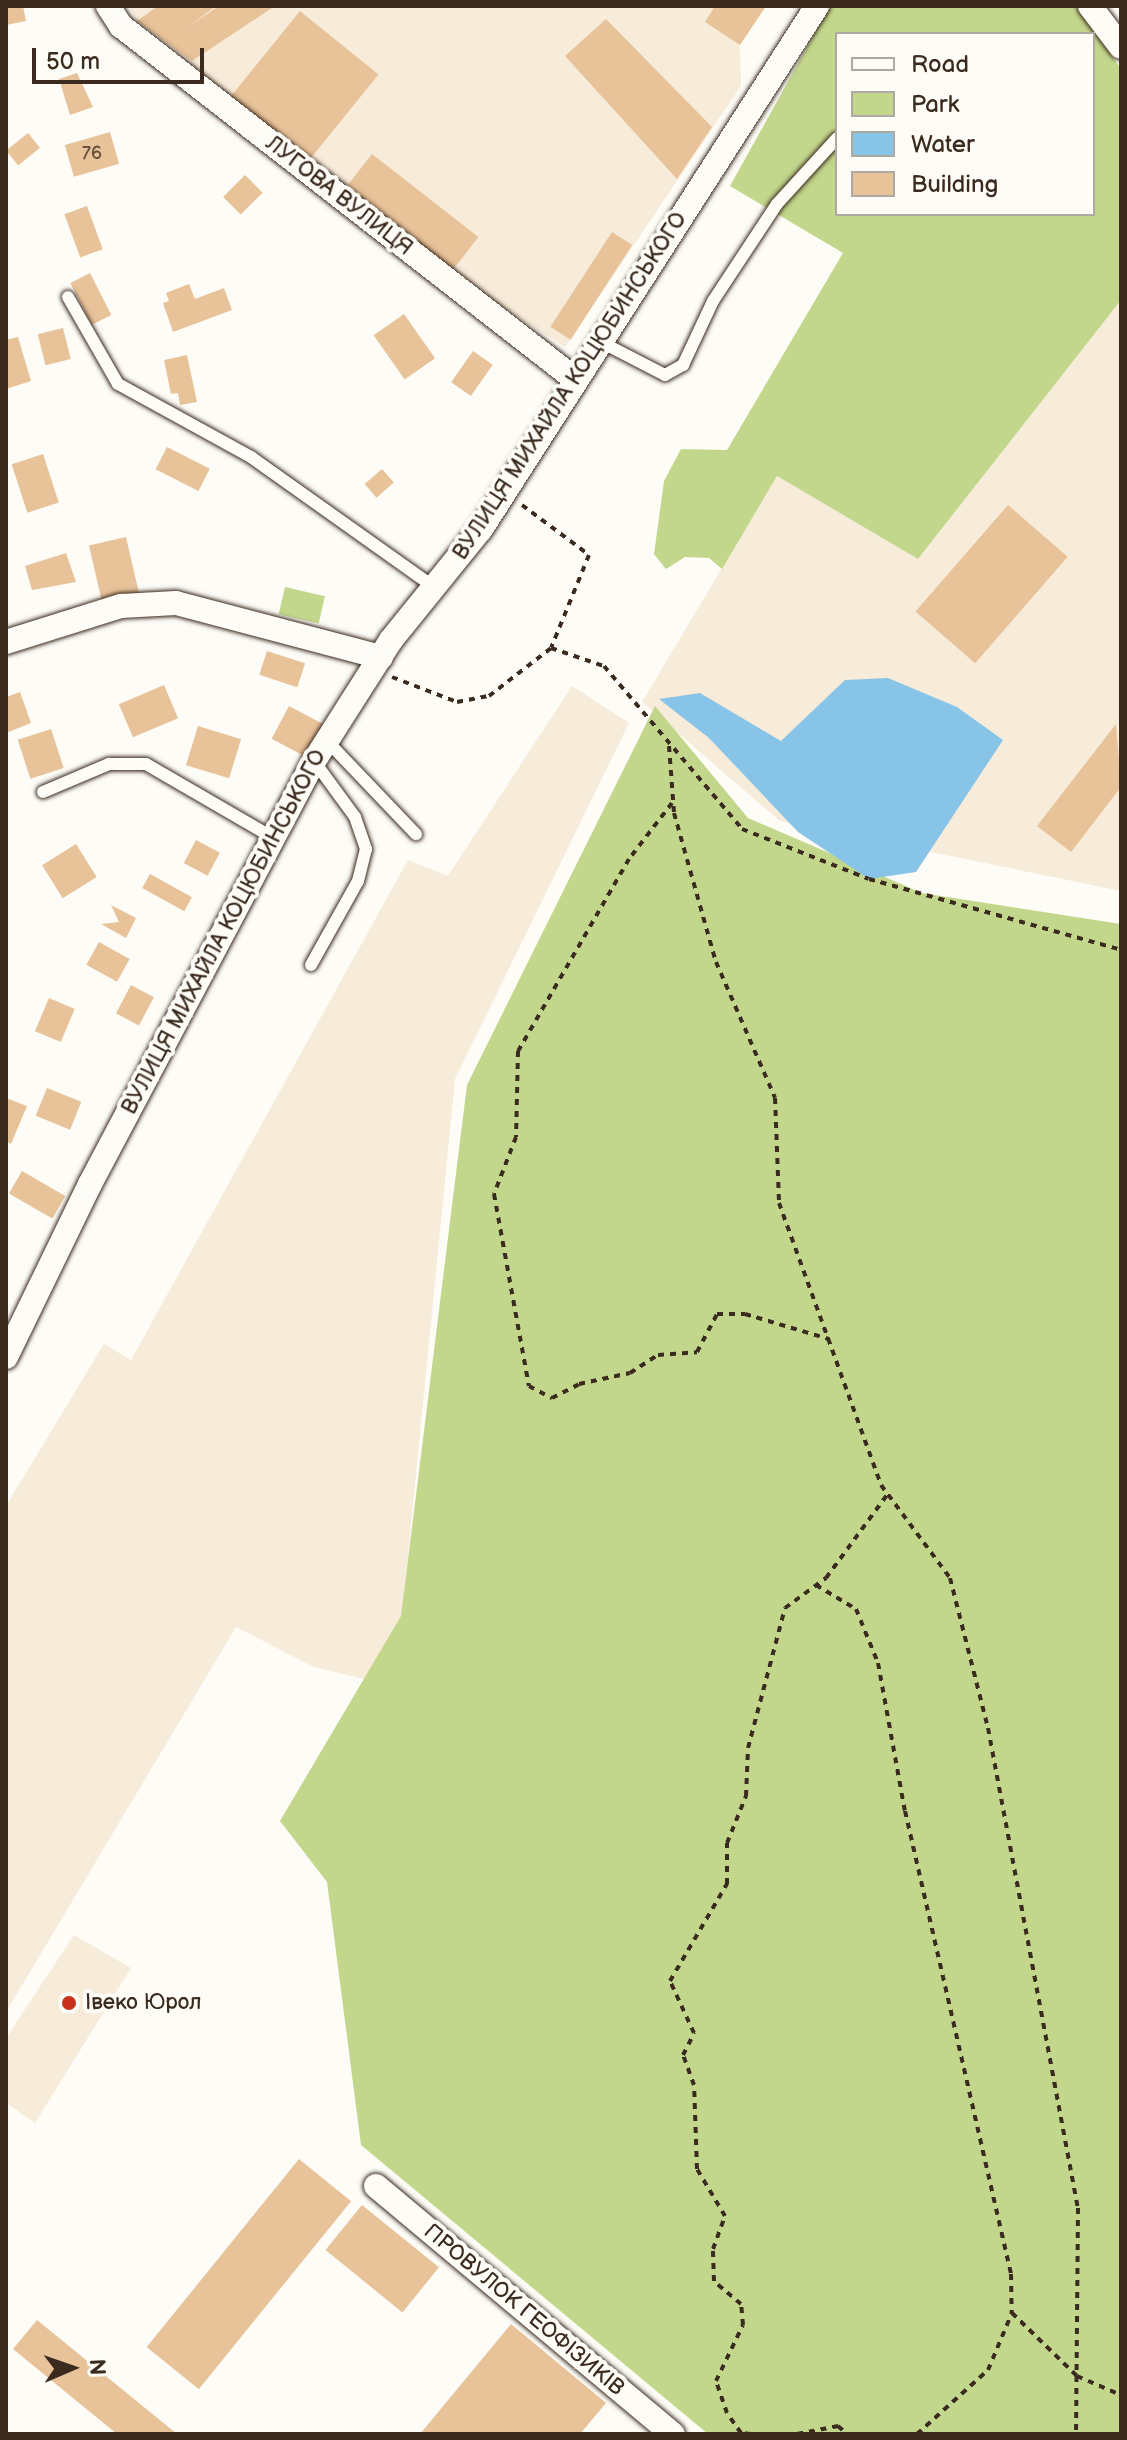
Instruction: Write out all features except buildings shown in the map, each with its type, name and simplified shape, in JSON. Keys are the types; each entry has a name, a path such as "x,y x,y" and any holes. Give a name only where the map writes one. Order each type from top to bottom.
{"street":[{"name":"ЛУГОВА ВУЛИЦЯ","path":"108,6 121,26 576,380"},
{"name":"ВУЛИЦЯ МИХАЙЛА КОЦЮБИНСЬКОГО","path":"6,1357 270,836 314,761 377,662 504,492 817,6"},
{"path":"1090,6 1121,47"},
{"path":"6,642 121,606 176,603 377,662"},
{"name":"ПРОВУЛОК ГЕОФІЗИКІВ","path":"376,2186 673,2434"}],"lane":[{"path":"601,342 665,375 683,365 713,301 777,204 835,140"},
{"path":"68,297 118,384 251,457 434,587"},
{"path":"327,741 416,834"},
{"path":"311,965 358,881 366,849 355,817 314,761"},
{"path":"43,792 109,764 146,764 270,836"}],"path":[{"path":"377,662 457,702 489,696 551,648 589,555 504,492"},
{"path":"551,648 604,666 742,829 869,879 1121,950"},
{"path":"669,746 673,801 716,962 775,1098 779,1203 888,1494 950,1578 988,1728 1078,2208 1076,2434"},
{"path":"673,801 629,859 518,1051 516,1137 494,1194 529,1386 552,1398 579,1384 630,1373 658,1355 697,1352 717,1314 745,1314 830,1339"},
{"path":"751,2434 741,2433 727,2413 716,2381 743,2325 741,2304 714,2281 713,2249 725,2216 697,2169 694,2085 683,2055 694,2033 670,1981 727,1884 727,1843 746,1796 748,1748 785,1608 816,1585 888,1494"},
{"path":"816,1585 856,1609 878,1663 905,1811 1011,2274 1012,2313 988,2370 917,2434"},
{"path":"1012,2313 1077,2376 1121,2395"},
{"path":"797,2434 838,2426 847,2434"}],"shaded area":[{"path":"129,6 766,6 740,45 741,86 565,347 451,274 137,21"},
{"path":"1121,300 1121,891 780,821 642,702 777,476 918,559"},
{"path":"572,686 629,723 455,1079 400,1636 381,1683 314,1667 236,1627 6,2012 6,1506 104,1344 131,1360 408,860 448,876"},
{"name":"Івеко Юрол","path":"74,1935 131,1968 35,2123 6,2103 6,2038"}],"green space":[{"path":"830,6 1078,8 1095,32 835,32 835,216 1095,216 1095,32 1121,69 1121,300 918,559 777,476 722,569 709,558 685,557 666,569 654,554 664,481 681,449 727,450 843,253 730,186"},
{"path":"285,587 325,596 319,624 279,614"},
{"path":"655,706 748,818 922,893 1121,924 1121,2434 708,2434 361,2145 327,1882 280,1821 401,1616 467,1085"}],"water":[{"path":"888,678 957,707 1003,740 916,872 869,879 798,832 709,738 659,699 700,693 781,741 845,680"}],"place":[{"name":"Івеко Юрол","path":"69,2003"}]}
